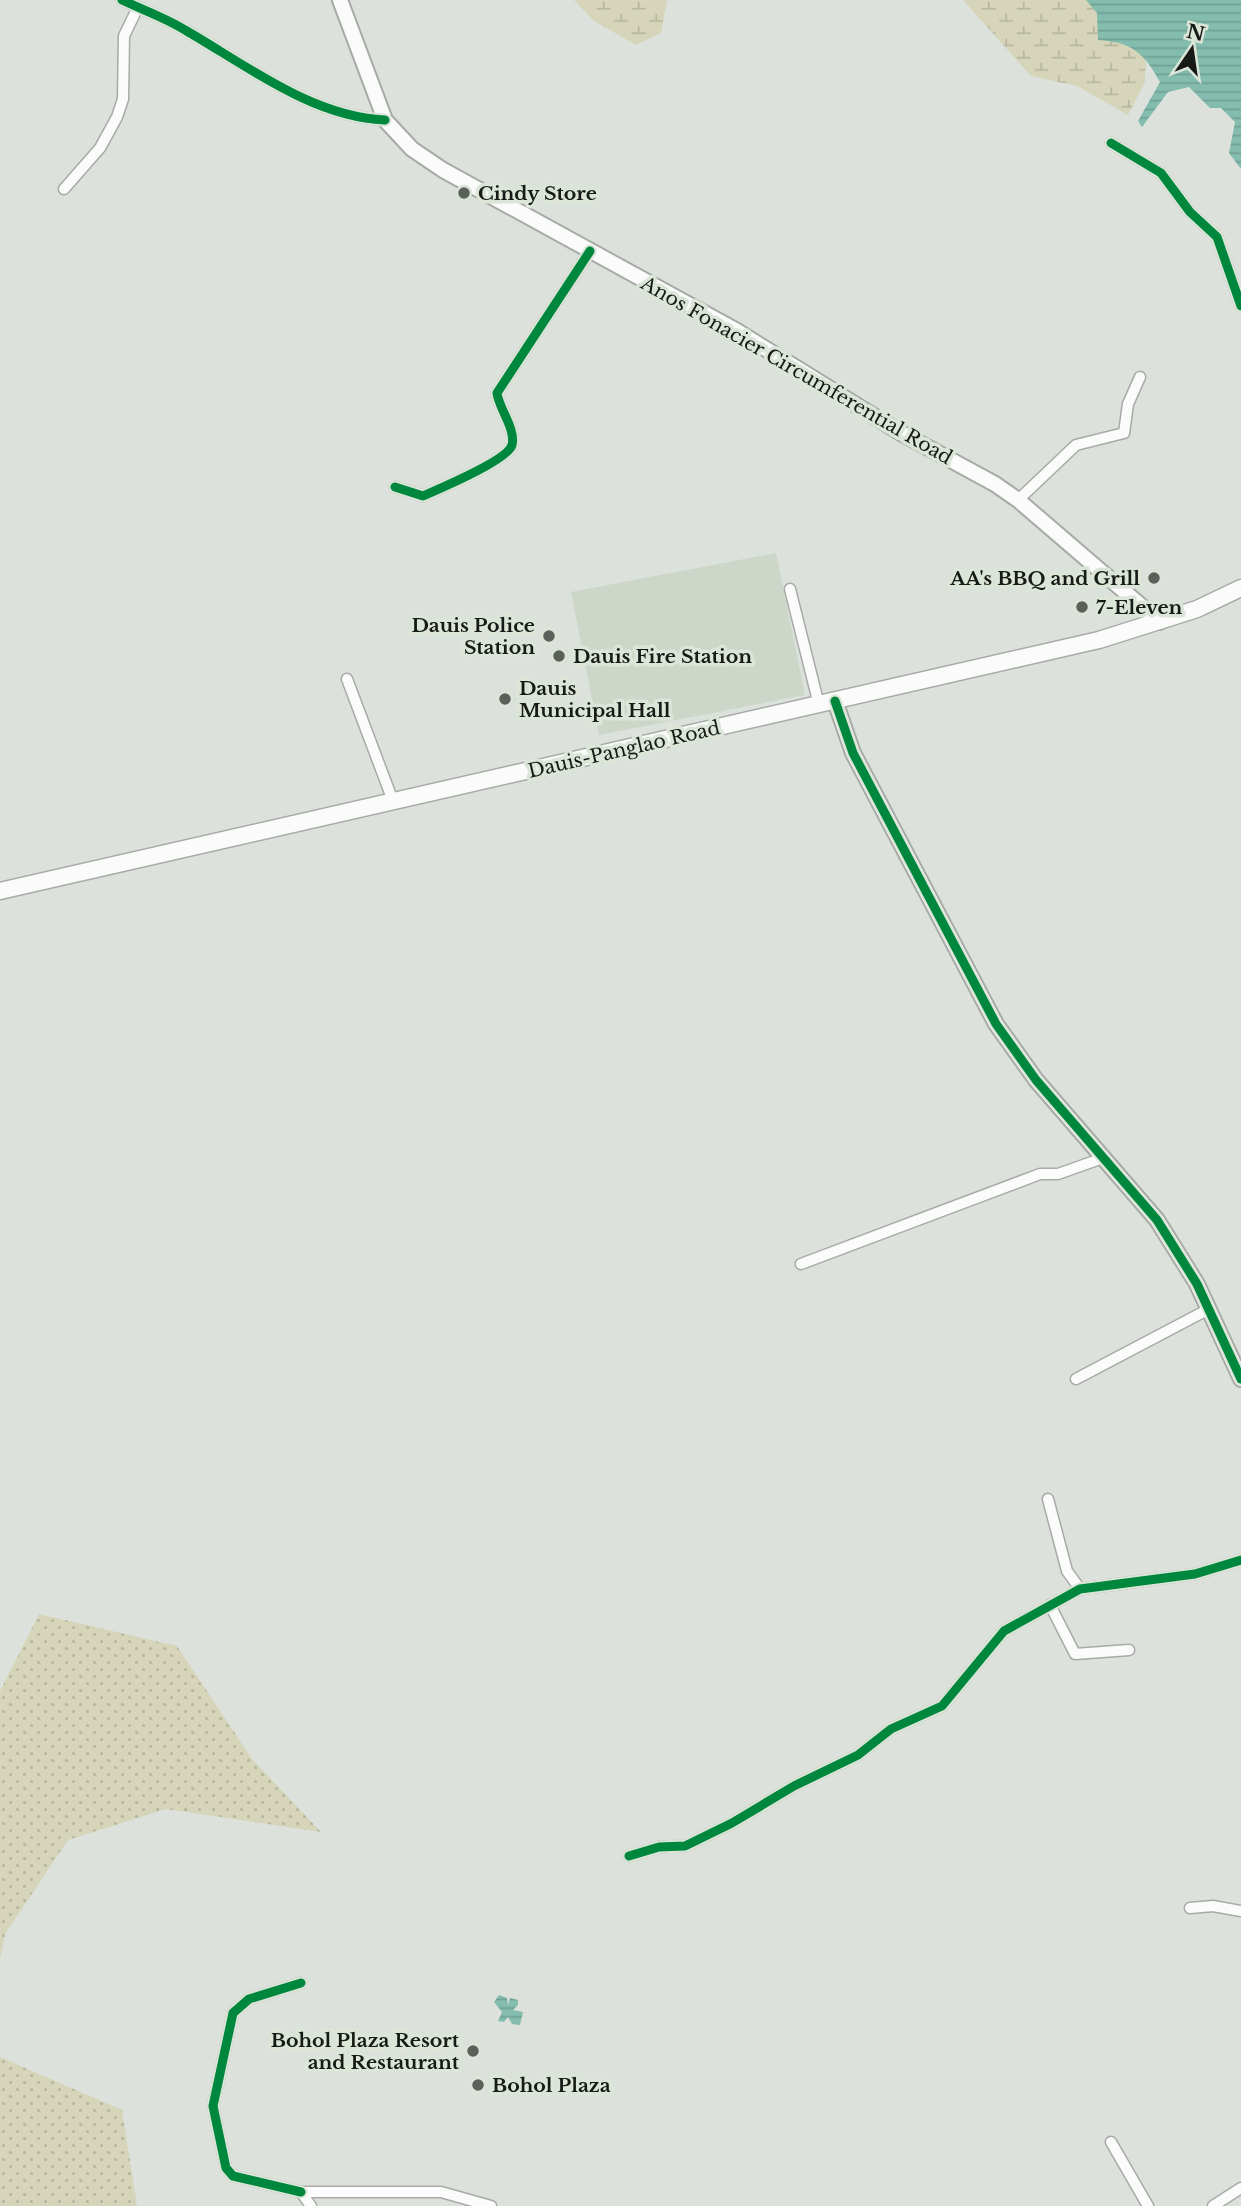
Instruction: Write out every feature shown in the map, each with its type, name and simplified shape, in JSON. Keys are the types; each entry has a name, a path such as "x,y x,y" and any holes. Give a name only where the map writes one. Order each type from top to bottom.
{"main road":[{"name":"Anos Fonacier Circumferential Road","path":"340,0 385,120 412,149 443,170 737,331 901,433 1018,500 1160,622"},
{"name":"Dauis-Panglao Road","path":"0,891 1099,640 1160,622 1241,588"},
{"path":"827,703 996,1024 1036,1080 1157,1220 1197,1284 1241,1379"}],"street":[{"path":"122,0 183,28 250,69 327,107 360,119 385,120"},
{"path":"64,189 100,148 117,117 123,99 124,36 138,8"},
{"path":"1111,143 1161,173 1190,212 1217,237 1241,306"},
{"path":"395,487 423,496 496,460 509,450 512,444 511,434 497,393 590,251"},
{"path":"1018,500 1076,445 1124,433 1128,404 1140,377"},
{"path":"790,589 827,703"},
{"path":"347,679 393,801"},
{"path":"801,1264 1040,1174 1058,1174 1103,1158"},
{"path":"1076,1379 1209,1309"},
{"path":"1048,1499 1067,1571 1080,1589"},
{"path":"629,1856 659,1847 684,1846 732,1823 794,1786 858,1755 891,1730 942,1706 1004,1631 1080,1589 1195,1574 1241,1560"},
{"path":"1050,1605 1075,1654 1129,1650"},
{"path":"1190,1908 1213,1906 1241,1911"},
{"path":"301,1983 249,1999 233,2013 214,2106 226,2168 233,2176 301,2192 440,2192 491,2206"},
{"path":"1111,2142 1147,2206"},
{"path":"1213,2206 1241,2188"},
{"path":"301,2192 311,2206"}],"shaded area":[{"path":"1086,0 1241,0 1241,169 1229,153 1235,122 1221,108 1210,108 1189,87 1168,92 1142,127 1138,121 1160,82 1148,63 1136,51 1120,43 1098,40 1097,13"},
{"path":"776,553 805,695 599,735 571,592"},
{"path":"499,1995 507,1998 508,2005 510,1998 518,2000 518,2005 513,2010 523,2012 520,2025 512,2024 508,2017 504,2022 498,2021 502,2012 494,2002"}],"green space":[{"path":"574,0 667,0 661,33 636,45 594,21"},
{"path":"963,0 1102,0 1146,42 1145,82 1128,115 1077,86 1031,76"},
{"path":"39,1614 177,1646 252,1759 321,1832 166,1809 68,1840 5,1934 0,1959 0,1691"},
{"path":"0,2057 122,2110 137,2206 0,2206"}],"cycle path":[{"path":"122,0 178,26 280,87 306,99 358,117 385,120"},
{"path":"1111,143 1161,173 1190,212 1217,237 1241,306"},
{"path":"395,487 423,496 472,474 508,451 512,445 512,432 497,393 590,251"},
{"path":"835,701 853,753 996,1024 1036,1080 1157,1220 1197,1284 1241,1379"},
{"path":"629,1856 659,1847 685,1846 732,1823 794,1786 858,1755 891,1729 942,1706 1004,1631 1080,1589 1195,1574 1241,1560"},
{"path":"301,1983 249,1999 233,2013 213,2106 226,2168 233,2176 301,2192"}],"place":[{"name":"Cindy Store","path":"464,193"},
{"name":"AA's BBQ and Grill","path":"1154,578"},
{"name":"7-Eleven","path":"1082,607"},
{"name":"Dauis Police Station","path":"549,636"},
{"name":"Dauis Fire Station","path":"559,656"},
{"name":"Dauis Municipal Hall","path":"505,699"},
{"name":"Bohol Plaza Resort and Restaurant","path":"473,2051"},
{"name":"Bohol Plaza","path":"478,2085"}]}
